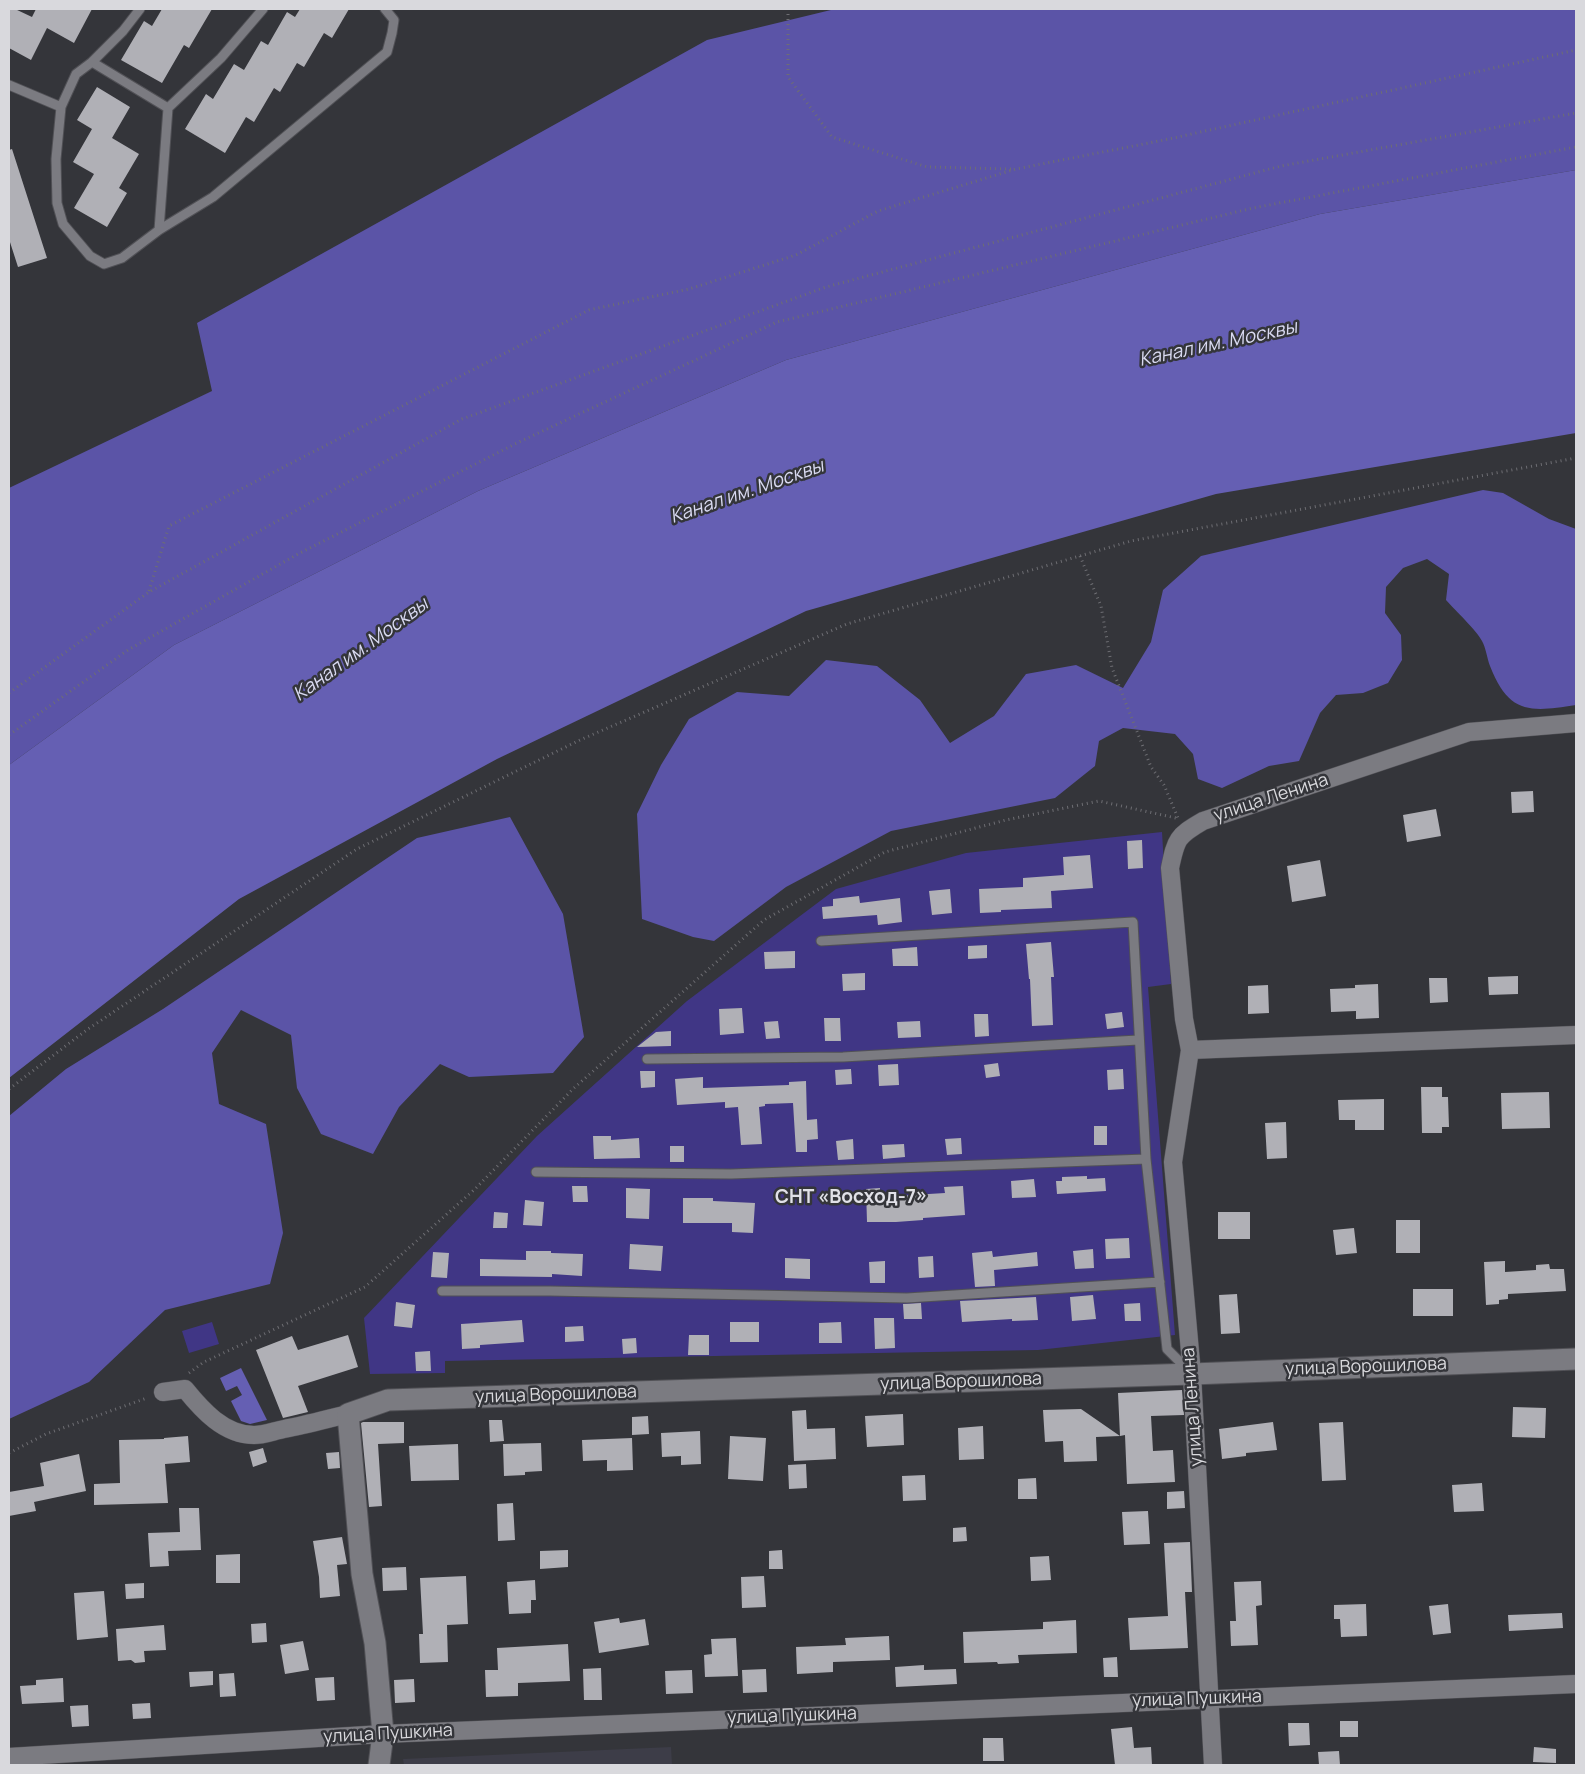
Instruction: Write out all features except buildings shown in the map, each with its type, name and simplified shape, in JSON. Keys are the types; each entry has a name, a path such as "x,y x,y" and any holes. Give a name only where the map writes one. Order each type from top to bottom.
{"street":[{"name":"улица Ленина","path":"1213,1765 1192,1374 1173,1162 1190,1050 1184,1019 1170,868 1180,826 1203,821 1469,732 1576,723"},
{"path":"1190,1050 1576,1036"},
{"name":"улица Ворошилова","path":"348,1414 388,1400 1192,1374 1576,1359"},
{"path":"163,1392 185,1389 201,1409 216,1421 237,1432 254,1435 306,1425 348,1414 362,1574 375,1643 383,1734 379,1765"},
{"name":"улица Пушкина","path":"9,1757 383,1734 1576,1684"}],"lane":[{"path":"140,9 123,31 92,62 76,74 61,107 56,159 58,203 64,224 90,256 104,264 122,258 159,230 213,197 387,52 394,20 385,9"},
{"path":"159,230 168,108 221,58 263,9"},
{"path":"92,62 168,108"},
{"path":"9,85 61,107"},
{"path":"821,941 1132,922 1146,1159 1167,1349 1192,1374"},
{"path":"647,1059 843,1057 1138,1040"},
{"path":"536,1172 732,1174 1146,1159"},
{"path":"442,1290 907,1298 1160,1282"}],"path":[{"path":"788,9 788,78 832,137 927,167 1016,169"},
{"path":"149,592 169,526 590,310 689,289 796,255 878,212 1016,169 1576,50"},
{"path":"9,693 149,592 462,419 826,287 1281,166 1576,113"},
{"path":"9,735 128,650 298,554 518,442 777,322 1253,208 1576,147"},
{"path":"9,1089 88,1029 357,849 580,740 847,624 1131,541 1576,458"},
{"path":"1080,556 1101,606 1112,668 1151,767 1164,785 1180,826"},
{"path":"9,1453 46,1434 163,1392 204,1362 365,1287 475,1189 574,1088 764,920 885,852 1006,820 1099,801 1180,826"}],"shaded area":[{"path":"835,9 1576,9 1576,170 1320,214 786,360 478,491 174,645 9,765 9,488 212,391 197,323 707,40"},
{"path":"1483,490 1503,493 1549,519 1576,529 1576,705 1534,709 1514,702 1505,694 1490,666 1482,641 1471,626 1446,600 1449,574 1427,559 1403,568 1386,587 1385,613 1401,635 1402,660 1388,683 1363,693 1336,695 1320,713 1299,761 1269,766 1222,788 1198,779 1193,754 1175,734 1123,728 1099,741 1095,766 1055,798 891,831 786,887 714,941 693,937 642,919 637,814 661,765 689,719 737,692 789,696 826,660 877,666 920,700 950,743 994,716 1026,674 1076,665 1123,688 1151,642 1163,590 1201,556"},
{"path":"510,817 563,914 584,1037 553,1073 469,1077 440,1064 399,1107 373,1154 321,1134 297,1088 291,1035 241,1010 212,1053 219,1104 266,1124 283,1233 270,1284 165,1310 89,1382 9,1419 9,1116 66,1069 163,1009 417,838"},
{"path":"1162,832 1171,984 1148,987 1175,1335 1038,1350 445,1361 445,1373 370,1374 364,1318 537,1136 687,1001 836,889 966,853"},
{"path":"212,1322 219,1344 189,1353 182,1331"},
{"path":"671,1747 672,1765 404,1765 403,1759"}],"water":[{"name":"Канал им. Москвы","path":"1576,170 1576,433 1216,494 806,611 497,759 239,899 9,1078 9,765 174,645 478,491 786,360 1320,214"},
{"path":"241,1368 267,1420 250,1424 241,1421 231,1401 242,1395 237,1386 226,1391 220,1378"}],"district":[{"name":"СНТ «Восход-7»","path":"851,1198"}]}
